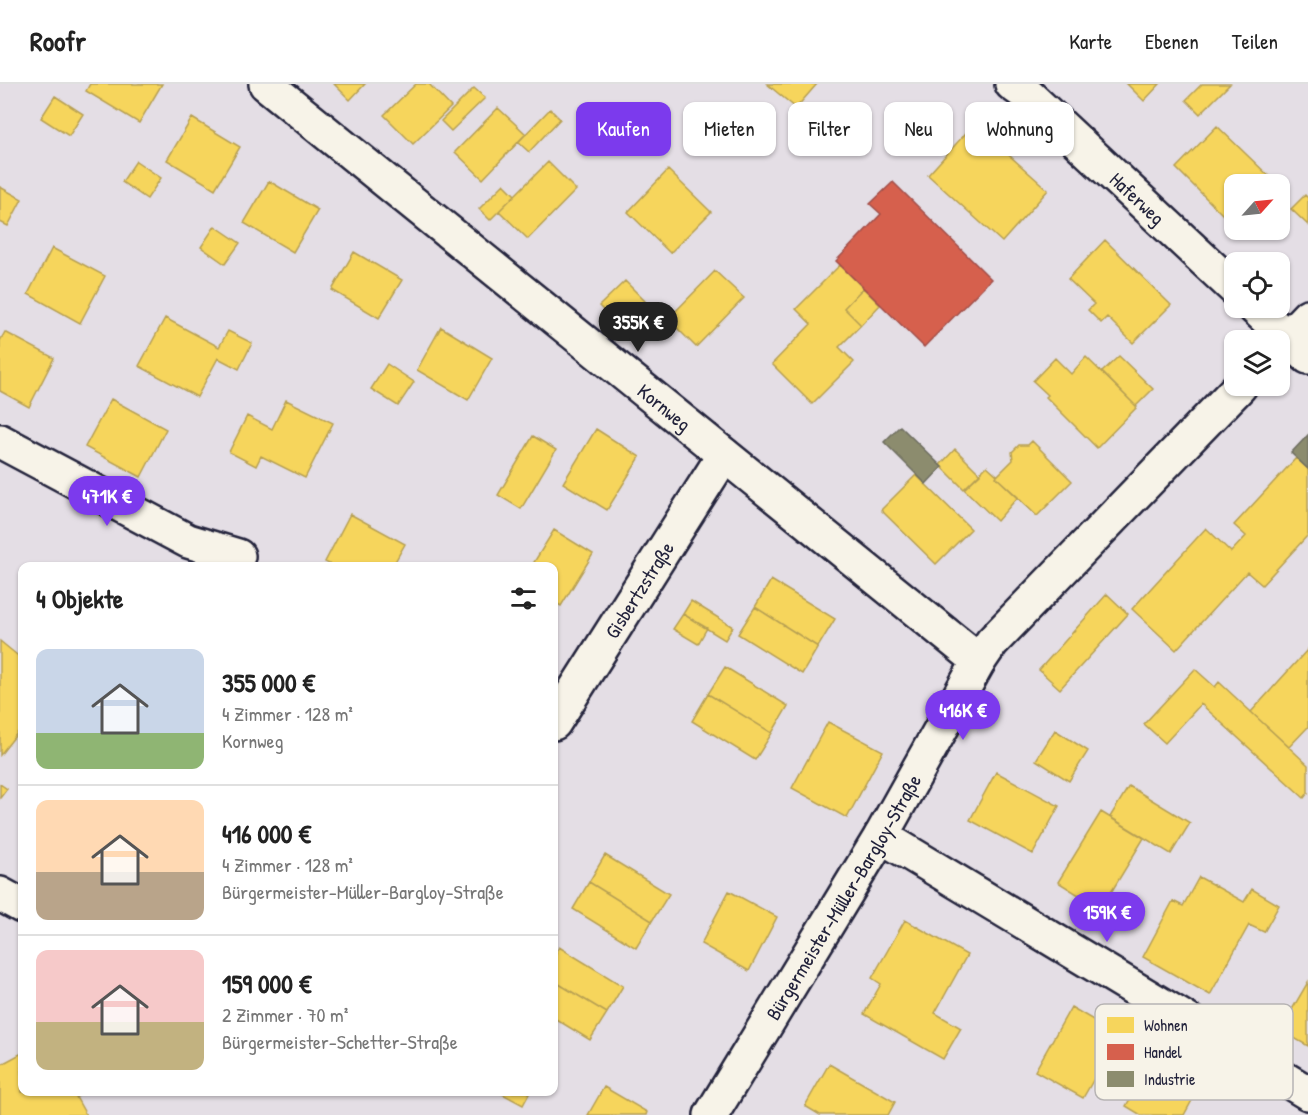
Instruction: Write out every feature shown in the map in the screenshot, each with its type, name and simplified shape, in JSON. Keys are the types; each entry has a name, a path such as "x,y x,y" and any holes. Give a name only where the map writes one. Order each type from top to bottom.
{"street":[{"name":"Kornweg","path":"266,84 979,661"},
{"name":"Haferweg","path":"1012,84 1029,96 1224,279"},
{"path":"1268,318 1296,339"},
{"name":"Bürgermeister-Müller-Bargloy-Straße","path":"711,1115 880,836 992,642 1230,396"},
{"path":"0,441 188,541 238,556"},
{"name":"Gisbertzstraße","path":"558,717 724,455"},
{"path":"880,836 1160,1004"},
{"path":"0,894 18,904"},
{"path":"1293,1084 1308,1093"}],"building: Wohnen":[{"path":"90,84 162,84 139,123 86,91"},
{"path":"334,84 365,84 350,100"},
{"path":"416,84 429,84 451,107 413,144 384,115"},
{"path":"767,84 817,84 801,102 789,102"},
{"path":"1127,84 1160,84 1144,101"},
{"path":"1202,84 1230,84 1200,114 1186,100"},
{"path":"474,88 485,98 451,131 441,121"},
{"path":"55,96 83,114 69,136 41,118"},
{"path":"498,108 526,134 483,179 455,152"},
{"path":"550,109 560,119 529,152 518,142"},
{"path":"192,118 240,147 215,189 167,160"},
{"path":"1217,126 1267,174 1224,174 1224,216 1176,168"},
{"path":"965,134 965,156 1010,156 1048,190 1002,242 928,175 945,156 953,156 953,147"},
{"path":"136,161 161,178 147,199 122,182"},
{"path":"548,162 576,190 528,239 499,211"},
{"path":"668,170 711,212 670,253 628,212"},
{"path":"269,181 318,210 293,252 244,223"},
{"path":"504,184 515,195 490,220 479,209"},
{"path":"0,187 22,199 8,226 0,222"},
{"path":"1305,195 1308,198 1308,225 1291,209"},
{"path":"215,226 240,243 225,264 201,247"},
{"path":"1105,240 1171,305 1133,343 1107,317 1101,323 1088,310 1094,304 1068,279"},
{"path":"52,248 105,276 80,323 28,294"},
{"path":"354,252 402,280 379,318 332,290"},
{"path":"840,265 863,288 844,308 861,325 839,347 854,362 812,404 772,364 811,324 796,309"},
{"path":"715,271 744,298 696,347 668,319"},
{"path":"625,281 645,301 620,327 599,306"},
{"path":"863,288 880,305 861,325 844,308"},
{"path":"165,318 219,347 228,331 252,343 239,369 218,358 197,397 139,366"},
{"path":"441,327 492,358 468,400 417,370"},
{"path":"5,332 54,358 29,407 0,391 0,341"},
{"path":"1119,356 1153,389 1136,406 1102,372"},
{"path":"1086,357 1137,407 1097,448 1033,381 1055,358 1071,374"},
{"path":"387,364 414,382 398,406 371,389"},
{"path":"111,399 166,429 141,477 85,447"},
{"path":"286,400 333,423 305,478 261,456 256,466 229,452 247,416 272,429"},
{"path":"596,429 640,457 607,510 563,483"},
{"path":"533,436 556,450 521,509 498,495"},
{"path":"1032,441 1072,481 1037,516 996,477 1013,460 1012,452 1019,445 1028,445"},
{"path":"955,449 980,474 964,489 940,465"},
{"path":"1296,458 1308,469 1308,535 1262,585 1247,572 1176,650 1132,609 1206,528 1231,552 1246,536 1234,525"},
{"path":"987,466 1018,497 997,521 964,489"},
{"path":"916,475 971,529 936,564 881,510"},
{"path":"350,514 405,544 395,562 325,562"},
{"path":"554,530 593,554 561,606 558,604 558,562 534,562"},
{"path":"771,580 835,619 818,647 755,607"},
{"path":"1107,594 1128,614 1060,689 1039,670"},
{"path":"691,601 733,627 725,640 683,614"},
{"path":"755,607 818,647 802,674 738,634"},
{"path":"683,614 707,628 698,644 673,629"},
{"path":"0,641 18,656 18,732 0,755"},
{"path":"1308,649 1308,727 1289,747 1251,712"},
{"path":"725,667 788,706 772,733 708,694"},
{"path":"1195,669 1215,687 1219,682 1308,765 1308,793 1304,798 1201,704 1165,743 1144,724"},
{"path":"708,694 772,733 755,760 692,721"},
{"path":"828,722 883,751 847,818 792,788"},
{"path":"1055,730 1088,751 1069,781 1036,760"},
{"path":"996,772 1059,806 1033,854 970,820"},
{"path":"0,784 7,789 0,798"},
{"path":"1129,786 1190,823 1171,854 1110,817"},
{"path":"1101,812 1144,838 1101,909 1058,882"},
{"path":"605,855 669,894 652,921 589,882"},
{"path":"1199,877 1244,902 1252,889 1279,905 1264,932 1249,925 1210,995 1143,957 1173,901 1183,906"},
{"path":"589,882 652,921 636,948 573,909"},
{"path":"729,891 777,917 749,971 701,944"},
{"path":"905,920 967,955 935,1013 961,1028 943,1059 864,1014 881,984 872,978"},
{"path":"559,947 623,986 607,1013 558,983"},
{"path":"1308,982 1308,1046 1293,1037 1293,1008"},
{"path":"558,983 607,1013 590,1040 558,1020"},
{"path":"1071,1007 1095,1021 1095,1077 1083,1098 1035,1071"},
{"path":"18,1055 18,1096 78,1096 76,1097 86,1115 0,1115 0,1065"},
{"path":"829,1064 895,1102 888,1115 820,1115 805,1106"},
{"path":"604,1087 647,1112 646,1115 588,1115"},
{"path":"506,1096 528,1096 523,1105"},
{"path":"1129,1100 1192,1100 1184,1115 1141,1115 1126,1106"}],"building: Handel":[{"path":"893,182 991,279 924,347 836,261 881,214 870,204"}],"building: Industrie":[{"path":"900,426 942,467 926,484 884,442"},
{"path":"1308,435 1308,469 1291,453"}]}
